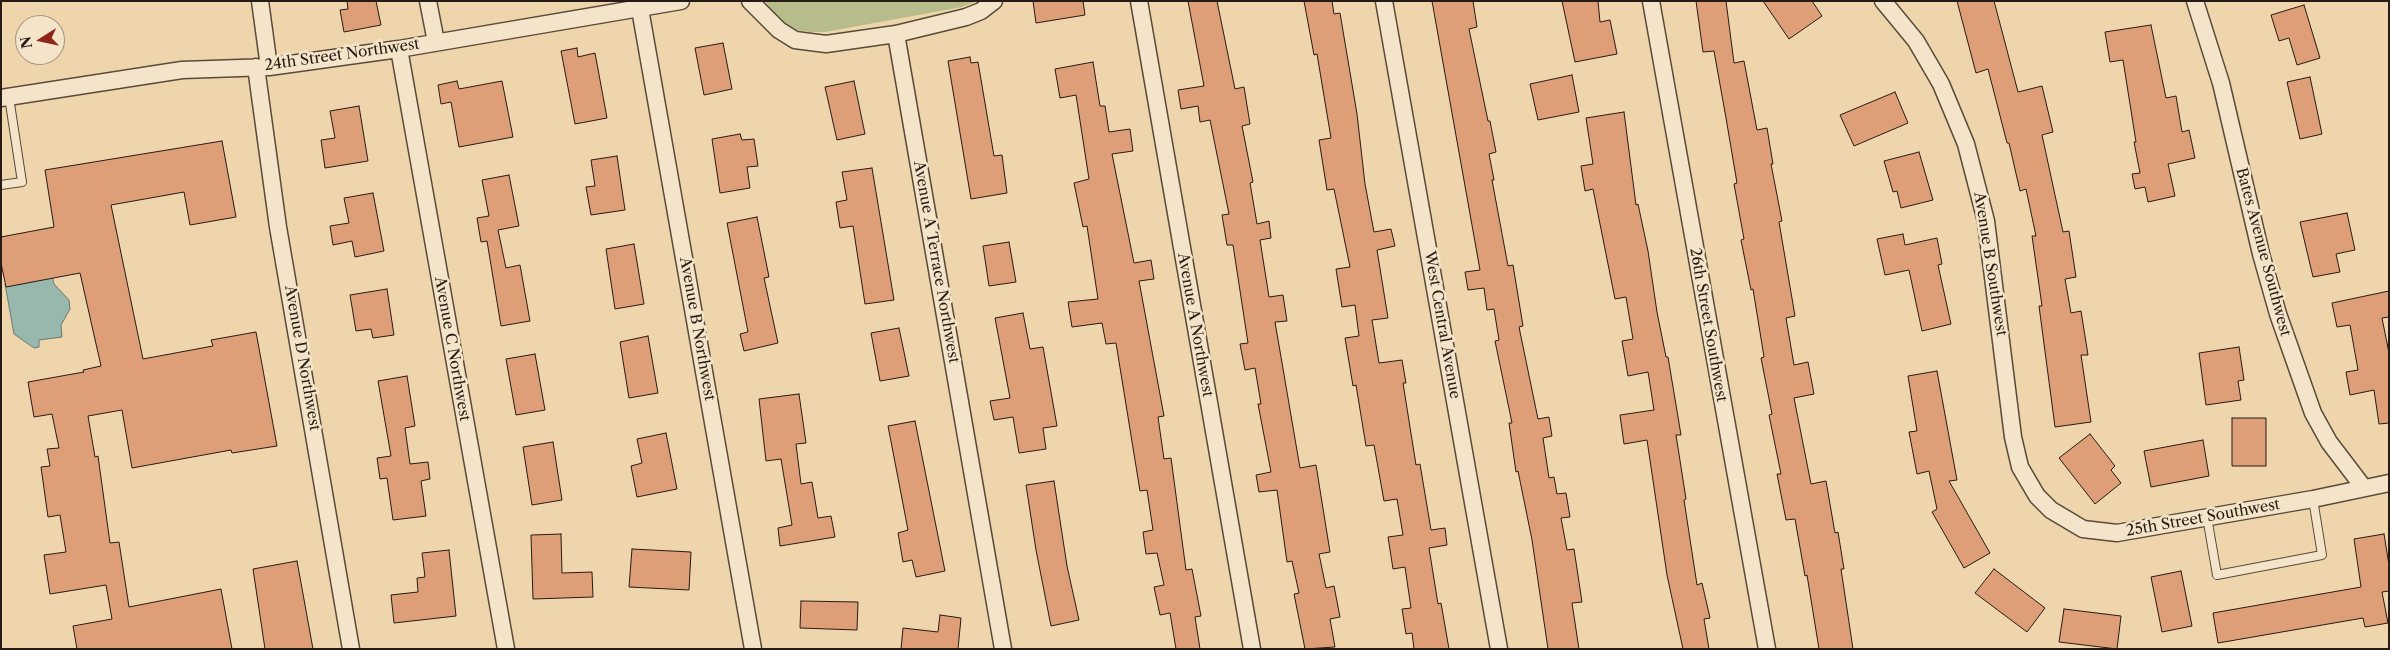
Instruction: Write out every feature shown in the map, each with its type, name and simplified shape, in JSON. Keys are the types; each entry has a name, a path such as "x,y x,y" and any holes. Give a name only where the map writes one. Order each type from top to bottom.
{"street":[{"name":"Avenue D Northwest","path":"260,1 263,67 278,227 351,649"},
{"path":"428,1 436,42"},
{"name":"24th Street Northwest","path":"5,98 182,70 263,67 399,49 640,10 682,1"},
{"path":"750,1 779,30 796,40 812,44 826,44 896,34 966,17 981,11 994,1"},
{"name":"Avenue A Northwest","path":"1139,1 1252,649"},
{"name":"West Central Avenue","path":"1384,1 1499,649"},
{"name":"26th Street Southwest","path":"1651,1 1767,649"},
{"name":"Avenue B Southwest","path":"1883,1 1916,41 1941,84 1966,144 1986,221 2013,437 2020,467 2031,487"},
{"name":"Bates Avenue Southwest","path":"2195,1 2221,83 2263,262 2278,314 2313,413 2329,442 2364,488"},
{"name":"Avenue B Northwest","path":"640,10 753,649"},
{"name":"Avenue A Terrace Northwest","path":"896,34 1003,649"},
{"name":"Avenue C Northwest","path":"399,49 506,649"},
{"name":"25th Street Southwest","path":"2031,487 2051,510 2083,529 2103,533 2117,533 2313,499 2389,483"}],"lane":[{"path":"1,185 22,182 5,98"},
{"path":"2207,517 2217,575 2322,555 2313,499"}],"green space":[{"path":"765,1 977,1 962,7 825,32 811,32 797,30 784,23 774,14"}],"water":[{"path":"52,276 54,284 69,300 70,309 61,325 62,337 39,340 39,347 34,348 14,334 5,284"}],"building":[{"path":"347,1 376,1 381,25 344,32 340,10 348,9"},
{"path":"1033,1 1083,1 1085,15 1036,23"},
{"path":"1188,1 1217,1 1235,89 1244,87 1250,124 1242,126 1253,182 1250,183 1257,224 1269,221 1271,238 1260,240 1269,297 1283,295 1287,321 1275,322 1300,468 1316,465 1330,552 1319,554 1326,588 1334,586 1340,617 1330,619 1335,647 1305,649 1294,594 1299,593 1292,561 1287,562 1277,490 1259,492 1256,475 1271,472 1258,404 1261,404 1255,368 1245,370 1240,344 1248,343 1233,245 1227,245 1222,215 1229,214 1210,120 1200,122 1198,106 1181,109 1178,90 1204,86"},
{"path":"1304,1 1332,1 1334,14 1340,13 1357,114 1365,184 1374,232 1391,229 1395,246 1377,250 1388,318 1372,320 1379,363 1402,360 1406,383 1403,383 1416,465 1420,464 1431,530 1445,528 1447,545 1429,548 1438,604 1441,603 1449,649 1414,649 1412,633 1406,634 1402,609 1411,608 1405,567 1393,569 1388,537 1403,535 1397,499 1384,501 1374,445 1366,446 1356,385 1353,386 1345,338 1359,336 1355,305 1342,307 1336,269 1350,267 1334,189 1327,190 1319,140 1331,138 1317,54 1314,55"},
{"path":"1432,1 1473,1 1477,27 1469,29 1496,152 1489,154 1494,180 1492,180 1508,266 1513,265 1523,326 1519,327 1538,419 1549,417 1552,436 1543,438 1549,478 1554,477 1557,494 1566,493 1570,517 1561,518 1567,550 1574,549 1582,602 1572,603 1579,649 1548,649 1532,540 1518,471 1516,472 1509,423 1512,423 1495,341 1499,340 1494,309 1487,310 1484,288 1468,290 1465,272 1480,270"},
{"path":"1562,1 1598,1 1600,22 1610,20 1617,54 1575,62"},
{"path":"1696,1 1726,1 1734,63 1744,61 1757,130 1767,128 1773,164 1771,164 1782,221 1779,222 1795,316 1786,318 1794,365 1808,362 1814,394 1794,398 1811,484 1826,481 1835,533 1838,532 1844,569 1841,569 1853,649 1819,649 1807,575 1805,576 1795,519 1786,520 1777,474 1781,474 1769,415 1772,414 1761,358 1764,357 1753,289 1751,290 1741,240 1744,239 1734,184 1737,183 1726,118 1714,51 1703,52"},
{"path":"1763,1 1812,1 1822,16 1789,39"},
{"path":"1957,1 1994,1 2018,92 2042,86 2053,132 2042,135 2063,232 2069,231 2076,277 2065,279 2071,313 2081,311 2088,355 2081,355 2091,422 2055,427 2039,306 2042,306 2032,236 2036,236 2026,189 2020,191 2009,143 2007,143 1988,69 1976,73"},
{"path":"2304,5 2320,58 2297,65 2289,38 2279,41 2271,15"},
{"path":"2151,25 2166,98 2176,96 2182,132 2189,130 2195,158 2168,164 2175,196 2148,202 2145,187 2135,189 2132,174 2140,173 2123,60 2110,62 2105,32"},
{"path":"723,43 732,89 704,95 695,48"},
{"path":"577,48 578,57 595,53 607,118 575,124 561,51"},
{"path":"970,57 971,63 978,62 994,156 1002,155 1007,193 971,199 948,61"},
{"path":"1093,62 1100,106 1105,106 1109,132 1130,129 1133,151 1112,154 1134,263 1151,260 1154,279 1139,281 1164,416 1158,417 1164,459 1171,458 1186,570 1192,569 1201,616 1195,617 1200,649 1176,649 1170,613 1160,615 1154,587 1164,585 1157,553 1146,554 1143,532 1153,530 1147,490 1140,491 1116,343 1106,344 1102,323 1072,327 1068,302 1098,299 1087,226 1083,227 1074,183 1089,179 1076,95 1060,98 1055,69"},
{"path":"1572,75 1579,112 1538,120 1530,84"},
{"path":"2310,77 2322,134 2300,139 2287,82"},
{"path":"457,81 459,89 502,81 513,137 459,147 451,102 441,104 438,85"},
{"path":"854,81 865,134 837,140 825,87"},
{"path":"1895,92 1908,123 1854,146 1840,115"},
{"path":"359,106 368,161 325,168 321,140 335,138 330,111"},
{"path":"1624,112 1636,205 1638,204 1648,251 1657,312 1666,357 1668,357 1681,435 1676,435 1697,585 1702,583 1710,618 1704,619 1709,649 1683,649 1667,575 1647,440 1624,444 1620,415 1654,410 1648,372 1628,376 1622,341 1633,339 1626,297 1615,299 1593,189 1585,191 1581,166 1593,164 1586,118"},
{"path":"740,134 742,140 754,139 758,166 747,167 750,188 720,193 712,139"},
{"path":"222,141 236,217 190,225 184,192 111,205 143,359 213,346 211,340 256,332 277,446 232,453 231,450 132,468 122,410 88,416 95,457 98,456 110,543 119,542 129,607 221,589 232,649 77,649 73,626 112,619 106,585 50,594 44,555 66,552 60,515 48,517 41,467 50,466 47,449 59,448 52,414 34,417 28,382 84,372 83,370 101,366 80,273 6,287 1,263 1,237 54,227 45,170"},
{"path":"1919,152 1933,200 1901,208 1897,191 1893,192 1884,161"},
{"path":"617,156 625,210 591,215 586,187 595,186 591,160"},
{"path":"872,168 894,300 865,304 853,226 840,228 836,202 847,200 842,172"},
{"path":"509,175 519,226 498,230 506,268 520,265 530,321 501,326 487,241 481,242 477,218 489,216 482,180"},
{"path":"373,193 384,251 355,257 352,241 333,245 330,226 349,223 344,198"},
{"path":"2347,213 2355,250 2336,254 2340,272 2313,277 2300,222"},
{"path":"757,217 769,277 764,278 778,343 744,351 740,334 748,332 727,223"},
{"path":"1903,234 1905,245 1937,238 1942,264 1938,265 1951,324 1922,331 1909,270 1885,275 1877,239"},
{"path":"1009,242 1016,282 989,286 983,246"},
{"path":"634,244 644,304 615,309 606,249"},
{"path":"387,289 394,335 373,338 371,329 356,331 350,295"},
{"path":"2389,291 2389,317 2382,318 2389,353 2389,423 2379,424 2374,390 2350,395 2346,372 2358,370 2350,325 2337,327 2332,303"},
{"path":"1023,313 1030,349 1043,347 1057,426 1043,428 1046,449 1019,453 1013,417 994,420 990,401 1010,398 995,318"},
{"path":"899,328 909,376 880,381 871,333"},
{"path":"648,336 658,393 629,398 620,342"},
{"path":"2239,347 2244,380 2238,381 2241,400 2206,405 2199,353"},
{"path":"535,354 545,410 516,415 506,359"},
{"path":"1937,371 1957,480 1949,481 1990,553 1964,568 1932,512 1937,509 1929,471 1917,474 1909,432 1917,431 1908,376"},
{"path":"407,376 415,426 405,428 410,464 428,462 430,479 421,481 426,516 393,520 387,478 380,479 377,458 391,456 378,381"},
{"path":"799,394 806,443 796,444 801,484 812,482 818,518 831,516 835,537 780,546 778,528 792,525 781,459 766,461 759,399"},
{"path":"2232,418 2266,418 2266,466 2232,466"},
{"path":"915,421 945,571 916,577 912,560 903,562 898,533 908,530 888,426"},
{"path":"666,433 677,489 637,497 631,466 642,463 637,439"},
{"path":"2090,434 2115,466 2111,470 2121,483 2095,504 2059,458"},
{"path":"2203,440 2209,476 2151,487 2144,451"},
{"path":"553,442 562,500 532,505 523,447"},
{"path":"1054,481 1067,566 1079,620 1051,626 1036,550 1026,485"},
{"path":"561,534 562,573 592,572 593,597 533,599 531,535"},
{"path":"2384,534 2389,565 2389,591 2382,592 2388,623 2365,627 2363,618 2218,643 2213,613 2361,587 2354,539"},
{"path":"632,549 691,552 689,590 629,587"},
{"path":"449,550 456,616 394,623 391,595 418,592 417,578 425,577 422,553"},
{"path":"297,561 313,649 265,649 253,569"},
{"path":"1994,569 2045,608 2027,632 1975,593"},
{"path":"2181,571 2192,626 2162,632 2151,577"},
{"path":"801,601 858,602 857,630 800,628"},
{"path":"2064,609 2121,616 2117,649 2059,642"},
{"path":"940,615 961,618 958,649 901,649 903,628 938,632"}]}
